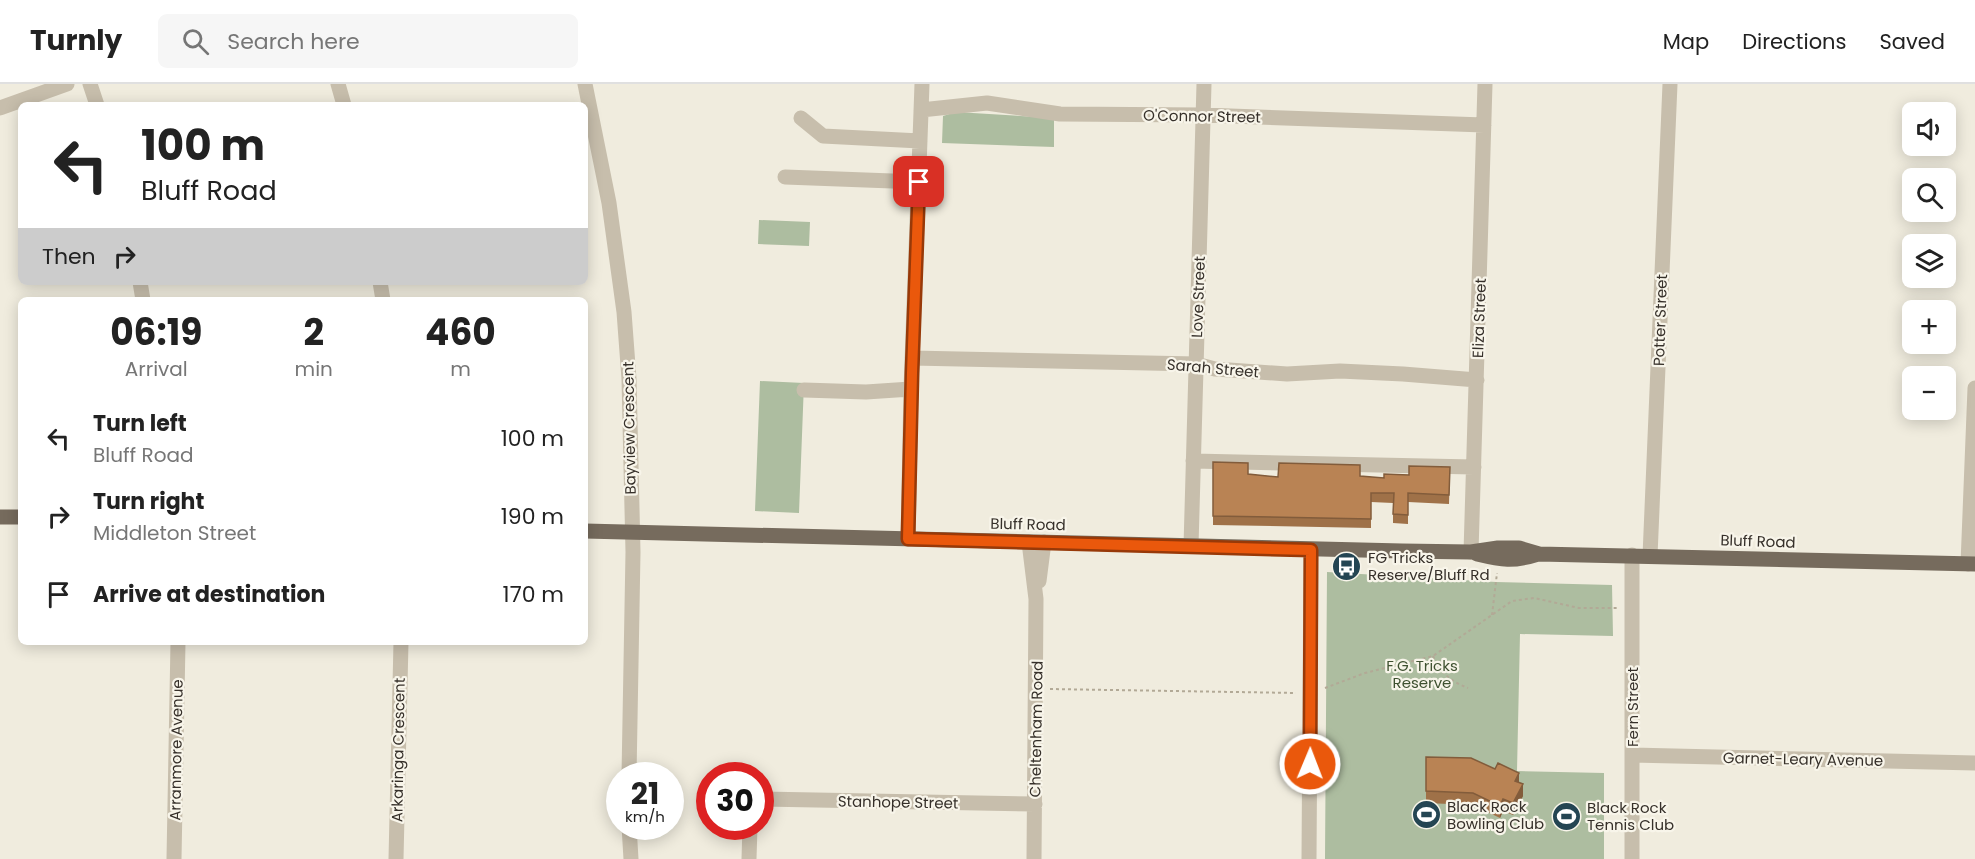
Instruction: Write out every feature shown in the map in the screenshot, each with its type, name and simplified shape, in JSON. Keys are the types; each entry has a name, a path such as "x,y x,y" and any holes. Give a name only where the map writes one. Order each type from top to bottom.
{"main road":[{"path":"0,517 18,517"},
{"name":"Bluff Road","path":"588,531 1471,552 1497,559 1520,560 1539,554 1971,564"}],"street":[{"path":"0,108 67,84"},
{"path":"90,84 96,102"},
{"path":"338,84 343,102"},
{"name":"Bayview Crescent","path":"585,84 609,203 624,312 629,379 632,532 629,762"},
{"path":"908,539 922,84"},
{"name":"Love Street","path":"1191,546 1204,84"},
{"name":"Eliza Street","path":"1471,552 1485,84"},
{"name":"Potter Street","path":"1650,556 1670,84"},
{"name":"O'Connor Street","path":"921,110 987,103 1060,114 1203,115 1484,125"},
{"path":"801,117 823,136 920,141"},
{"path":"784,177 919,182"},
{"name":"Sarah Street","path":"912,358 1196,364 1215,369 1287,375 1340,371 1477,380"},
{"path":"1971,564 1975,388"},
{"path":"804,390 866,392 911,389"},
{"path":"1193,461 1474,467"},
{"name":"Cheltenham Road","path":"1034,859 1037,542"},
{"path":"1309,859 1311,550"},
{"name":"Fern Street","path":"1632,555 1632,859"},
{"name":"Arranmore Avenue","path":"174,859 178,645"},
{"name":"Arkaringa Crescent","path":"396,859 401,645"},
{"name":"Garnet-Leary Avenue","path":"1632,755 1975,763"},
{"name":"Stanhope Street","path":"774,799 1035,804"},
{"path":"629,840 630,859"},
{"path":"749,859 750,840"}],"path":[{"path":"1492,615 1497,573"},
{"path":"1036,689 1311,693 1365,673 1433,656 1512,600 1534,598 1579,608 1632,609"},
{"path":"1433,656 1440,669 1452,682 1468,688"}],"green space":[{"path":"956,112 1054,118 1054,147 942,143 943,116"},
{"path":"759,220 810,222 809,246 758,244"},
{"path":"760,381 804,383 799,513 755,511"},
{"name":"F.G. Tricks Reserve","path":"1327,572 1496,582 1612,585 1613,636 1520,634 1517,771 1604,773 1604,859 1325,859"}],"building":[{"path":"1213,462 1248,463 1248,474 1278,477 1279,463 1360,465 1360,476 1384,478 1384,474 1409,475 1409,466 1450,467 1449,495 1408,493 1408,515 1393,514 1394,493 1371,493 1371,519 1213,516"},
{"path":"1426,757 1471,758 1495,769 1498,763 1519,773 1515,781 1523,784 1513,803 1503,799 1500,806 1473,793 1426,791"}],"place":[{"name":"FG Tricks Reserve/Bluff Rd","path":"1347,566"},
{"name":"Black Rock Bowling Club","path":"1426,815"},
{"name":"Black Rock Tennis Club","path":"1566,816"}],"route":[{"path":"919,182 908,539 1311,550 1310,764"}]}
